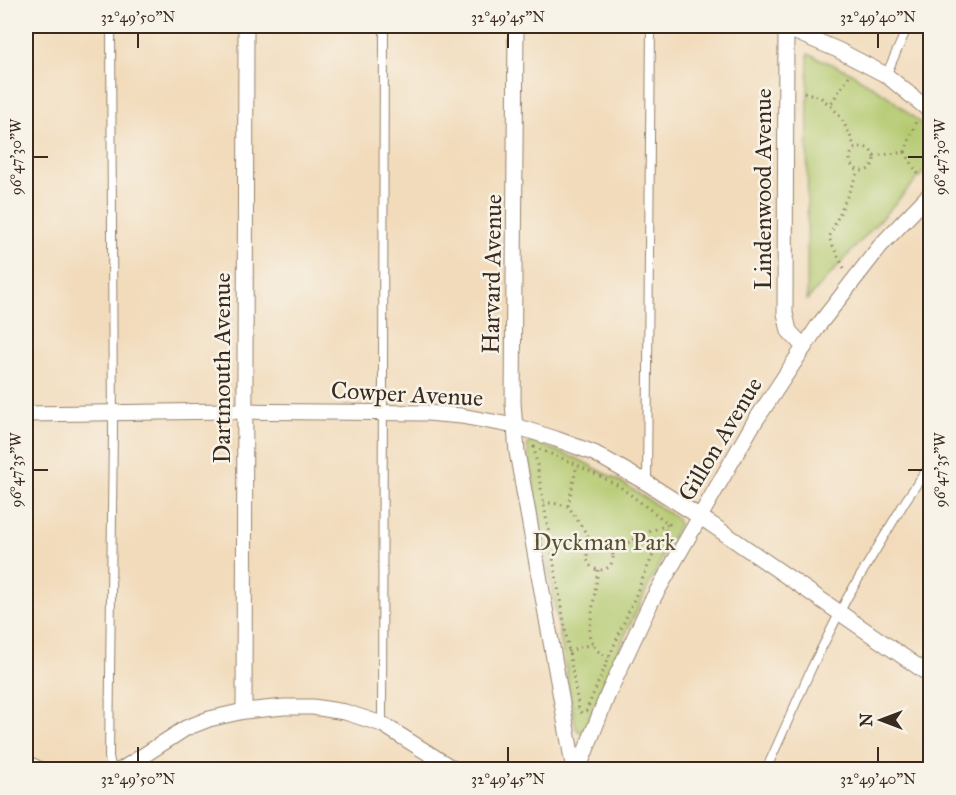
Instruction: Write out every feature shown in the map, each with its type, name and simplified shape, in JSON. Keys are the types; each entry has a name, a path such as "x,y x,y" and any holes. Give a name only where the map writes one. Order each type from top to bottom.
{"street":[{"name":"Dartmouth Avenue","path":"244,711 246,26"},
{"name":"Harvard Avenue","path":"516,26 514,426 576,770"},
{"path":"783,26 838,50 886,75 930,111"},
{"name":"Lindenwood Avenue","path":"783,26 785,313 789,331 804,347"},
{"name":"Gillon Avenue","path":"576,770 612,683 651,602 752,426 818,326 881,245 930,194"},
{"name":"Cowper Avenue","path":"26,414 245,411 427,413 461,416 514,426 594,453 647,483 930,675"},
{"path":"121,770 186,728 209,719 244,711 284,707 313,707 345,712 382,724 455,770"},
{"path":"26,763 41,770"}],"lane":[{"path":"111,26 113,414 109,757 112,770"},
{"path":"382,724 384,26"},
{"path":"647,483 651,26"},
{"path":"886,75 908,26"},
{"path":"766,770 812,667 840,613 906,500 930,465"}],"path":[{"path":"830,105 849,76"},
{"path":"804,93 820,98 830,105 840,116 855,148"},
{"path":"905,152 916,121"},
{"path":"865,146 874,156 871,168 865,171 853,168 850,162 851,152 855,148 865,146"},
{"path":"874,156 905,152"},
{"path":"905,152 920,177"},
{"path":"844,268 829,238 858,171"},
{"path":"534,447 619,486 669,524 652,557 586,711 583,713 579,710 568,651 534,447"},
{"path":"568,506 577,465"},
{"path":"543,503 568,506 594,545"},
{"path":"612,551 669,524"},
{"path":"594,545 606,545 612,551 612,563 606,569 598,570 590,567 586,559 588,550 594,545"},
{"path":"598,570 589,634 597,651 609,657"},
{"path":"568,651 592,644"}],"green space":[{"path":"808,54 848,71 889,97 930,131 930,165 807,300"},
{"name":"Dyckman Park","path":"536,443 580,460 621,482 676,518 679,524 606,677 583,732 579,732 576,728 527,445"}]}
